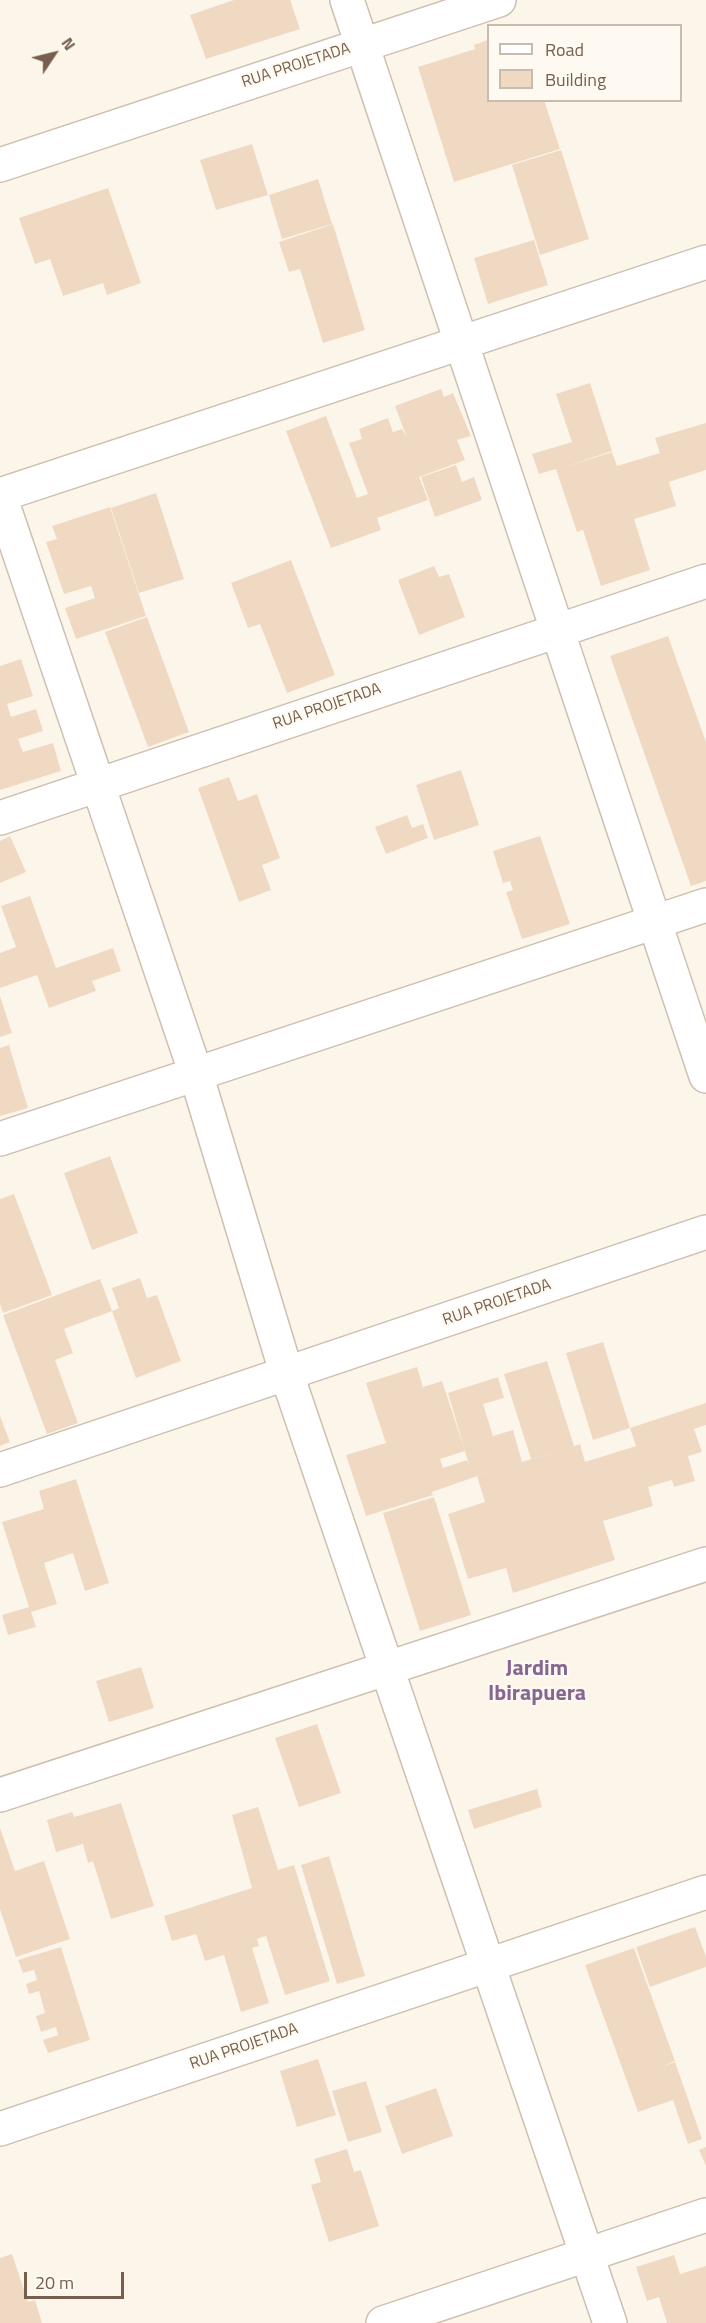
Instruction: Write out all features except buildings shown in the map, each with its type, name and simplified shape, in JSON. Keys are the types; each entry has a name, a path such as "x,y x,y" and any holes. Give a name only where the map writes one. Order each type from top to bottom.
{"street":[{"path":"347,0 362,44 499,0"},
{"name":"RUA PROJETADA","path":"0,165 362,44 706,1076"},
{"path":"610,2323 287,1375 196,1074 0,495 706,262"},
{"name":"RUA PROJETADA","path":"0,818 706,581"},
{"path":"0,1139 706,905"},
{"name":"RUA PROJETADA","path":"0,1470 706,1232"},
{"path":"0,1795 706,1564"},
{"name":"RUA PROJETADA","path":"0,2129 706,1892"},
{"path":"383,2323 706,2215"}],"district":[{"name":"Jardim Ibirapuera","path":"537,1682"}]}
